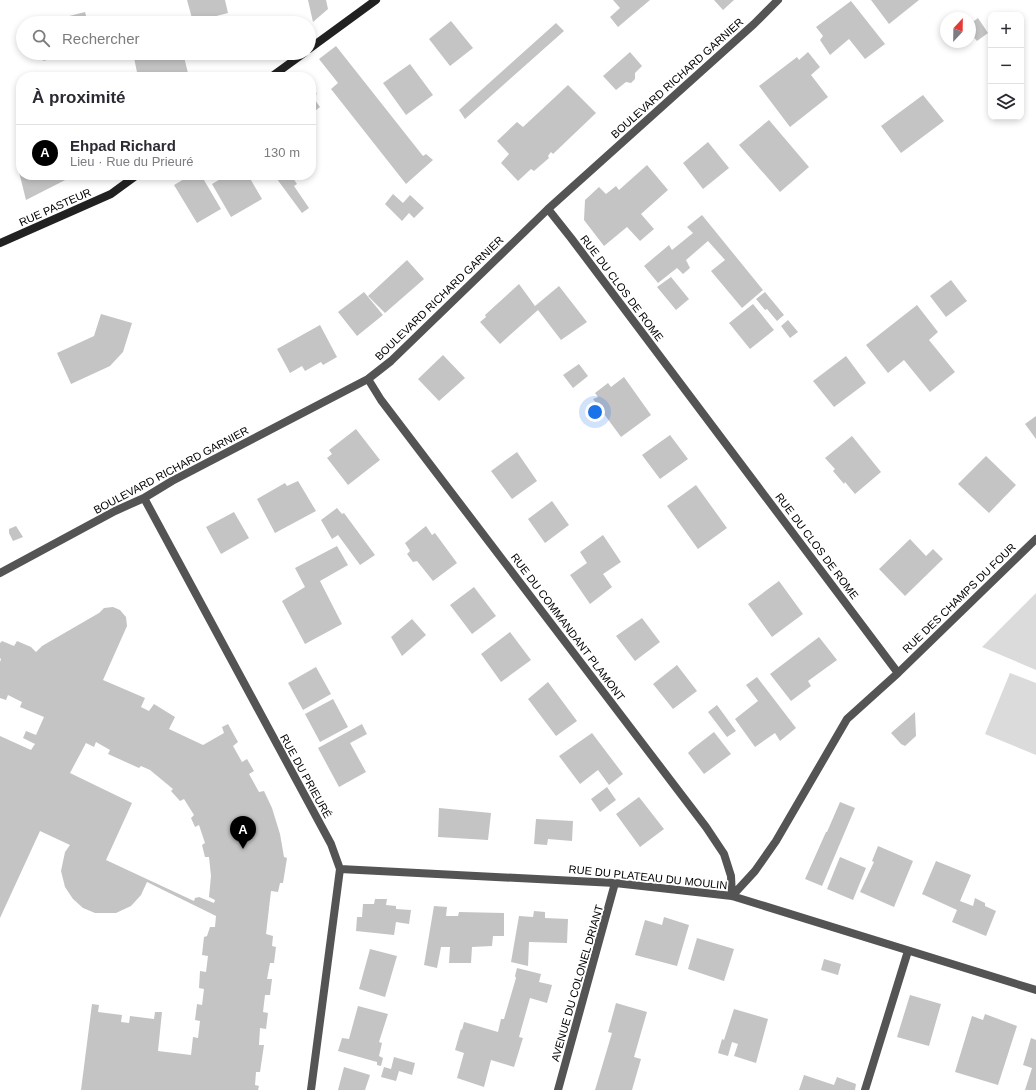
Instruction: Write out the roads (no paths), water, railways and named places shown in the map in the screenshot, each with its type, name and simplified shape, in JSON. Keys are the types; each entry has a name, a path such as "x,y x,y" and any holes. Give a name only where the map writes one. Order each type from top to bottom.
{"main road":[{"path":"316,44 376,0"},
{"path":"278,72 294,60"},
{"name":"RUE PASTEUR","path":"0,243 111,194 130,180"}],"street":[{"name":"BOULEVARD RICHARD GARNIER","path":"0,573 115,511 144,498 172,481 368,379 391,361 548,210 748,30 778,0"},
{"name":"RUE DU CLOS DE ROME","path":"548,210 571,238 898,673"},
{"name":"RUE DU COMMANDANT PLAMONT","path":"368,379 381,400 706,827 724,854 731,876 732,896"},
{"name":"RUE DU PRIEURÉ","path":"144,498 157,525 327,837 340,869 311,1090"},
{"name":"RUE DES CHAMPS DU FOUR","path":"898,673 1036,539"},
{"path":"732,896 755,871 776,841 847,719 898,673"},
{"name":"RUE DU PLATEAU DU MOULIN","path":"340,869 615,882 732,896 1036,990"},
{"name":"AVENUE DU COLONEL DRIANT","path":"558,1090 615,882"},
{"path":"865,1090 908,951"}],"place":[{"name":"Ehpad Richard","path":"243,849"}]}
